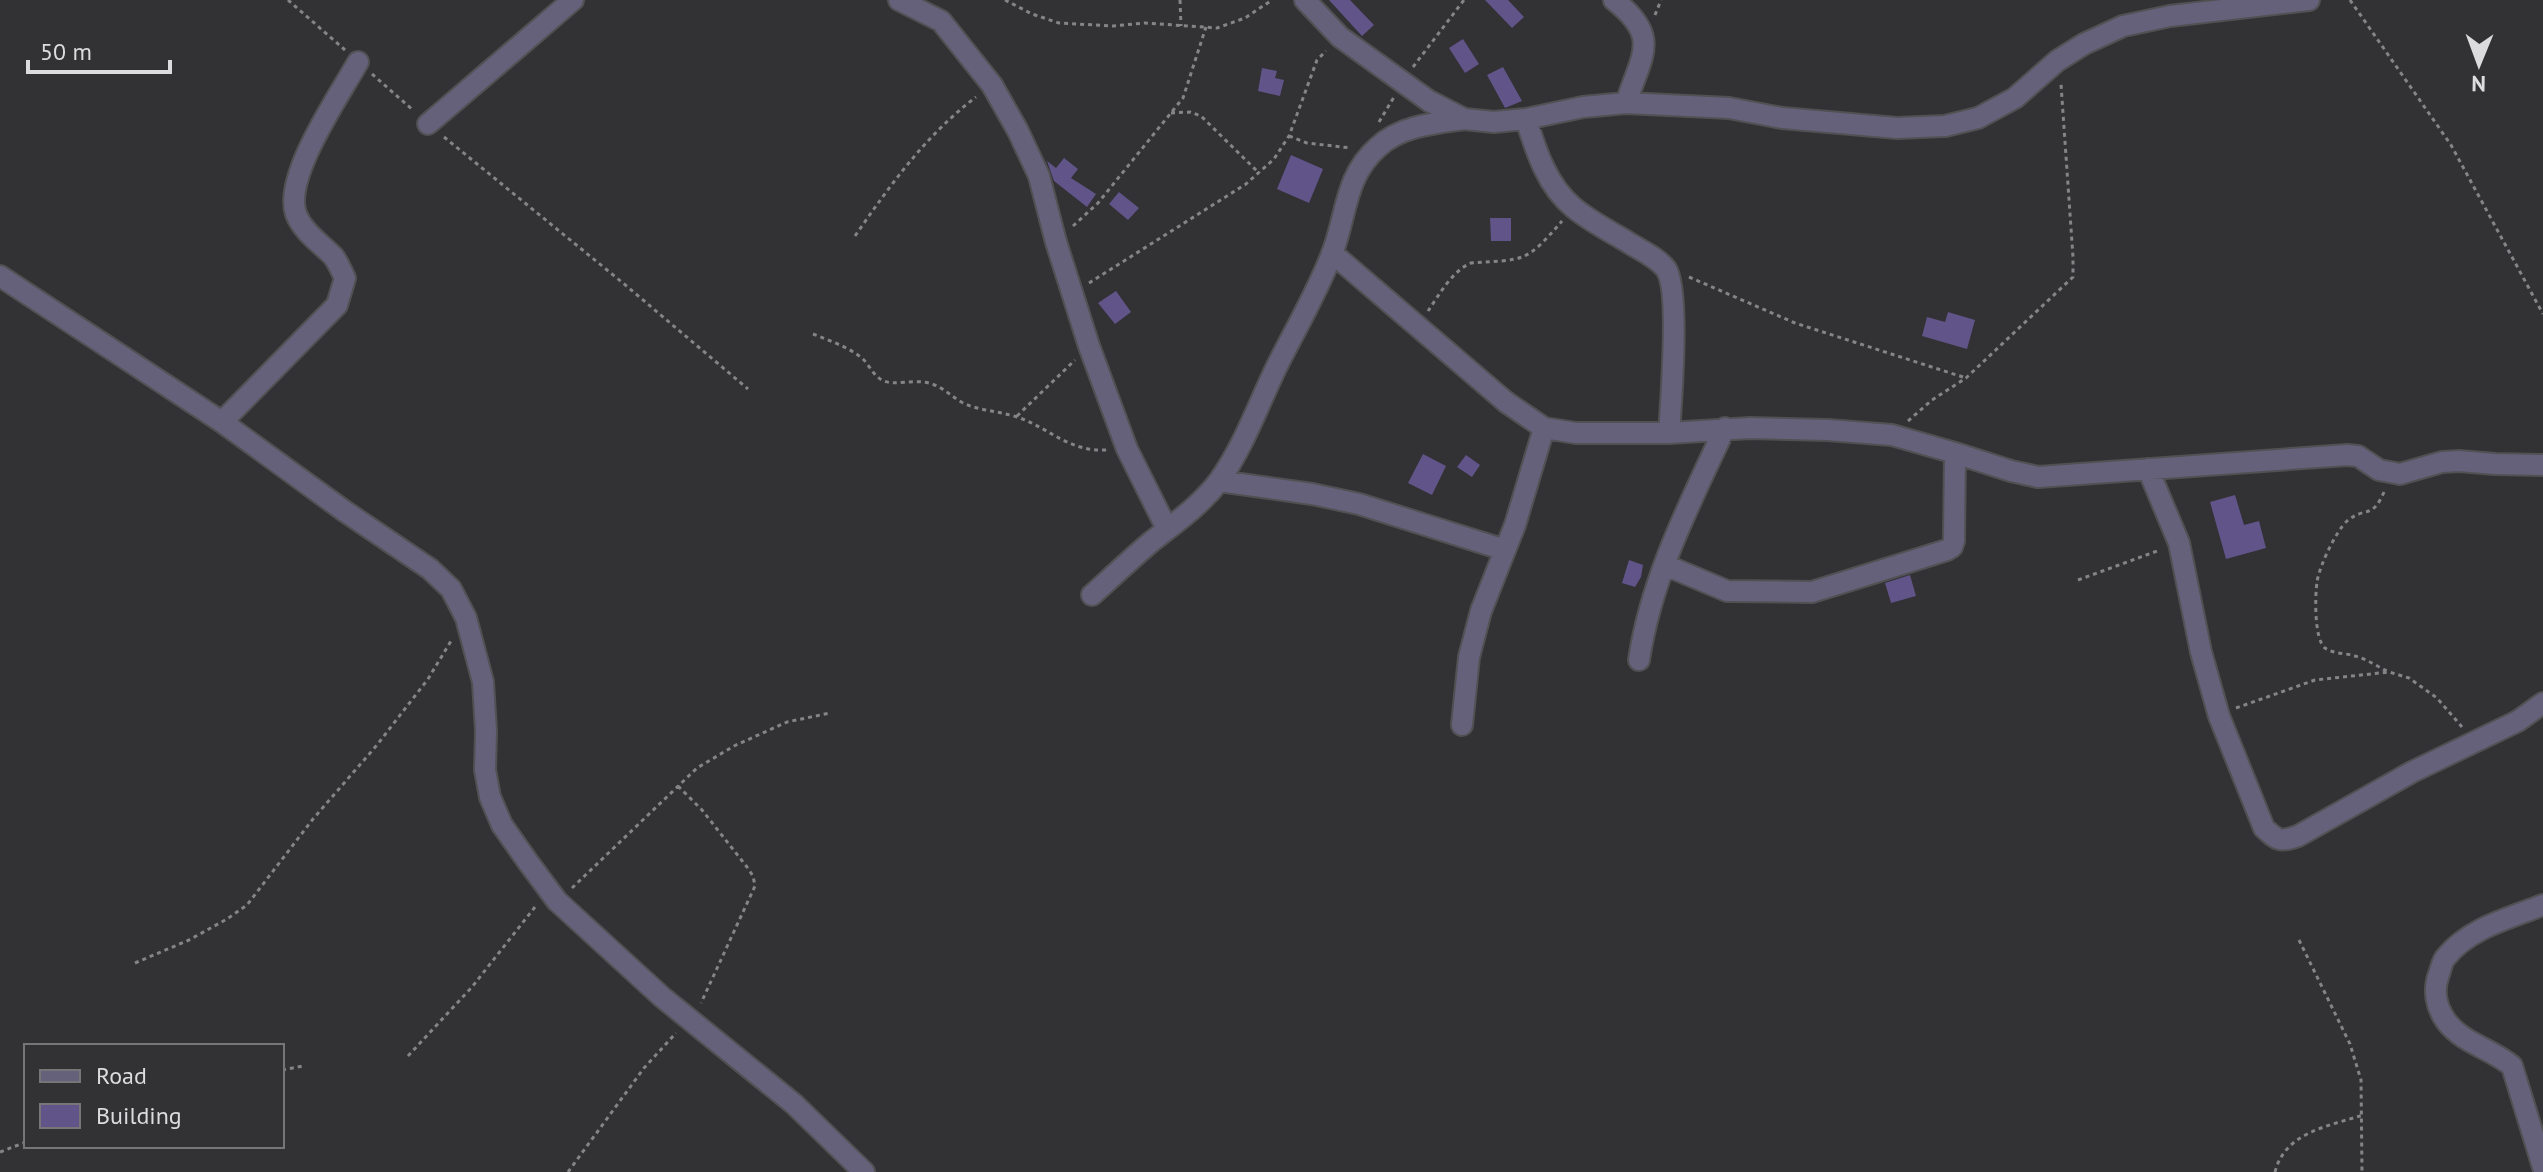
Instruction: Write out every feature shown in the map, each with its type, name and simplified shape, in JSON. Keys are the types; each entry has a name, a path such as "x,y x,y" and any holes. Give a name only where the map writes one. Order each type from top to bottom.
{"street":[{"path":"428,124 573,0"},
{"path":"899,0 941,21 992,85 1018,131 1039,176 1072,294 1127,449 1167,529"},
{"path":"1305,0 1340,37 1429,101 1464,119"},
{"path":"1614,0 1640,24 1645,41 1626,103"},
{"path":"1092,595 1130,559 1192,510 1219,481 1244,439 1332,253 1347,193 1357,171 1379,145 1403,131 1464,119 1494,122 1526,119 1583,107 1626,103 1729,108 1782,118 1897,128 1945,126 1978,118 2015,98 2057,61 2123,26 2185,14 2309,0"},
{"path":"222,422 337,305 345,278 335,259 310,235 296,215 293,195 304,157 358,62"},
{"path":"1526,119 1551,183 1574,208 1666,269 1671,286 1673,331 1669,433"},
{"path":"1332,253 1506,402 1544,428 1576,433 1669,433 1725,428 1892,435 2038,477 2347,455 2358,456 2379,470 2400,474 2442,462 2543,465"},
{"path":"0,276 222,422 430,569 451,589 466,618 483,682 485,770 490,797 502,825 553,896 662,997 794,1104 864,1172"},
{"path":"1462,725 1469,657 1481,611 1515,525 1544,428"},
{"path":"1639,660 1647,619 1665,565 1725,428"},
{"path":"1665,565 1727,591 1812,592 1947,550 1954,541 1955,453"},
{"path":"2148,469 2179,543 2201,652 2219,716 2264,828 2276,838 2283,841 2298,836 2412,772 2518,721 2543,703"},
{"path":"1219,481 1301,492 1359,504 1505,550"},
{"path":"2543,905 2476,932 2445,958 2435,984 2437,1005 2447,1022 2463,1037 2499,1055 2512,1066 2543,1167"}],"path":[{"path":"288,0 428,124 748,389"},
{"path":"1005,0 1059,23 1113,26 1145,23 1217,28 1245,18 1272,0"},
{"path":"1180,0 1181,26"},
{"path":"1403,83 1464,0"},
{"path":"2350,0 2451,145 2543,314"},
{"path":"1056,242 1098,203 1183,98 1206,27"},
{"path":"1072,294 1154,240 1202,213 1274,159 1289,136 1317,60 1340,37"},
{"path":"1892,435 1932,400 1966,378 2073,277 2063,95 2057,61"},
{"path":"855,236 924,143 946,121 992,85"},
{"path":"1171,113 1190,112 1201,116 1259,173"},
{"path":"1289,136 1307,143 1341,148 1379,145"},
{"path":"1418,328 1442,291 1464,266 1532,254 1574,208"},
{"path":"1666,269 1700,280 1747,304 1795,323 1966,378"},
{"path":"813,334 853,352 884,381 922,381 974,407 1017,417 1064,443 1082,449 1127,449"},
{"path":"1017,417 1089,346"},
{"path":"2391,473 2378,506 2345,522 2331,544 2317,579 2320,642 2327,650 2358,656 2389,672 2409,678 2437,698 2475,741"},
{"path":"2078,580 2179,543"},
{"path":"135,963 189,940 247,905 428,679 466,618"},
{"path":"2219,716 2273,693 2315,680 2389,672"},
{"path":"408,1056 553,896 697,768 734,746 787,722 830,713"},
{"path":"568,1172 644,1068 690,1018 708,992 755,886 753,876 738,856 702,810 678,786"},
{"path":"2299,940 2350,1044 2361,1080 2362,1172"},
{"path":"284,1070 303,1066"},
{"path":"2275,1172 2280,1154 2311,1131 2363,1115"},
{"path":"0,1152 24,1143"},
{"path":"0,1145 6,1149"}],"building":[{"path":"1329,0 1350,0 1374,25 1362,36"},
{"path":"1485,0 1508,0 1524,17 1512,28"},
{"path":"1463,39 1479,64 1465,73 1449,48"},
{"path":"1503,67 1522,101 1505,108 1487,75"},
{"path":"1262,68 1277,71 1275,78 1284,80 1280,96 1258,91"},
{"path":"1291,155 1323,169 1309,203 1277,189"},
{"path":"1064,158 1078,169 1071,178 1096,194 1087,207 1054,181 1047,161 1056,168"},
{"path":"1119,192 1139,208 1128,220 1109,204"},
{"path":"1490,218 1511,218 1511,241 1491,241"},
{"path":"1116,291 1131,312 1115,324 1098,303"},
{"path":"1948,312 1975,320 1967,349 1922,336 1927,317 1945,322"},
{"path":"1423,454 1446,466 1432,495 1408,483"},
{"path":"1466,455 1480,465 1472,477 1457,467"},
{"path":"2235,495 2244,525 2259,521 2266,548 2226,559 2210,502"},
{"path":"1629,560 1643,565 1635,587 1622,583"},
{"path":"1910,575 1916,596 1891,603 1885,583"}]}
